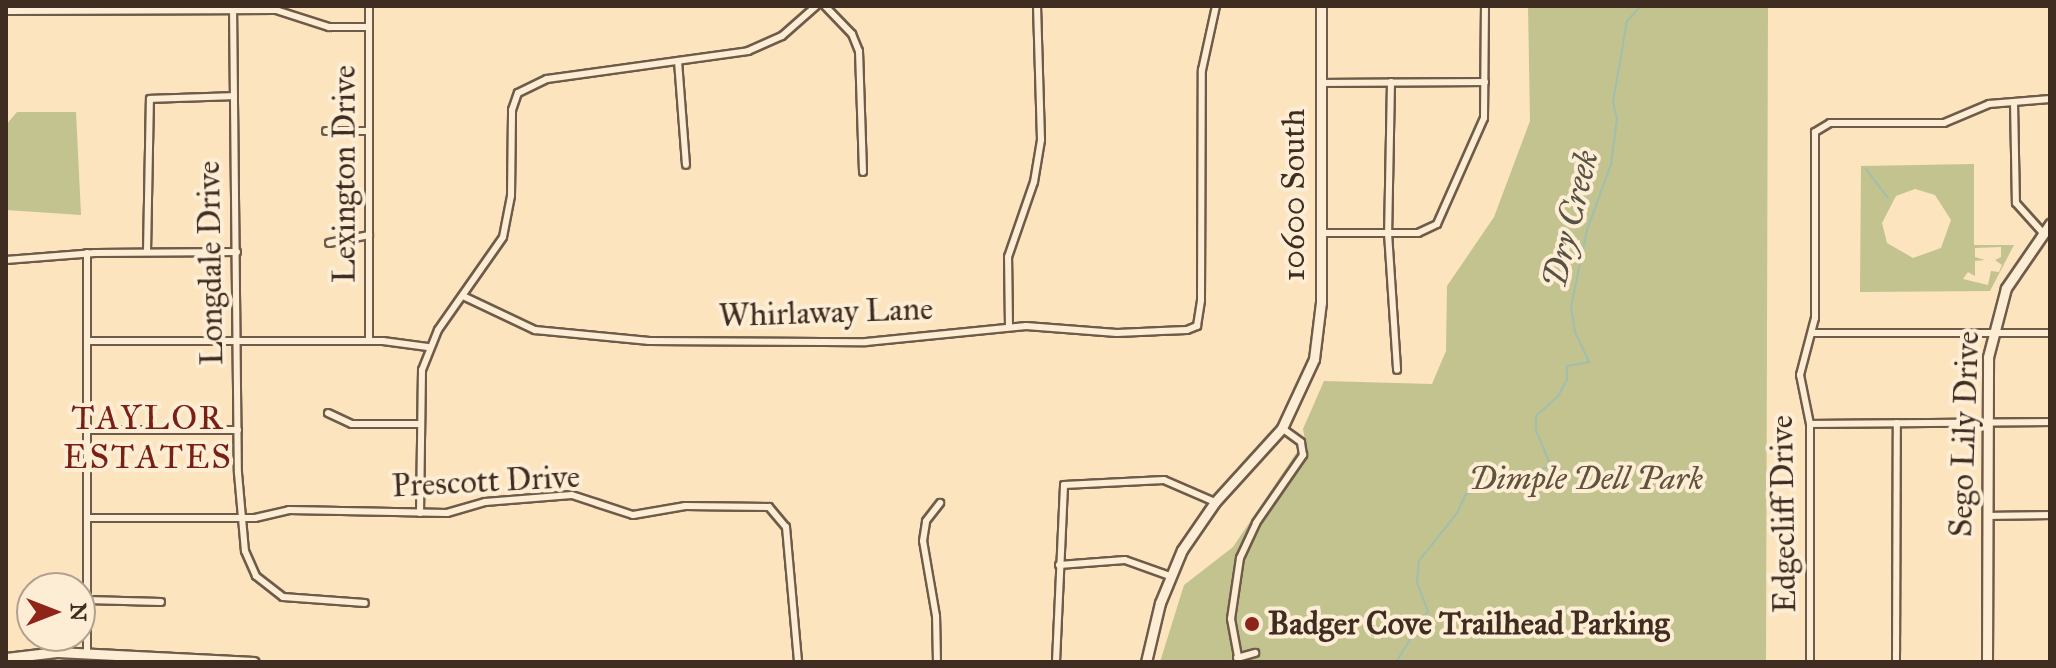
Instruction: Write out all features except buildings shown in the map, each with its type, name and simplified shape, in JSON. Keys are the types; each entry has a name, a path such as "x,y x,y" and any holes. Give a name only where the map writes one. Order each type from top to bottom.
{"main road":[{"name":"10600 South","path":"1146,662 1170,576 1215,502 1282,428 1307,383 1321,319 1321,6"},
{"name":"Sego Lily Drive","path":"1987,662 1987,422 1991,333 2013,274 2050,224"},
{"path":"6,658 80,656 254,662"}],"street":[{"name":"Lexington Drive","path":"369,6 369,341"},
{"path":"420,513 420,385 428,347 508,224 511,118 518,93 547,79 766,45 816,6"},
{"path":"825,6 852,34 859,51 863,172"},
{"path":"1009,326 1008,257 1034,182 1041,140 1037,6"},
{"name":"Whirlaway Lane","path":"463,296 535,330 649,341 866,342 1009,326 1117,333 1172,332 1197,326 1202,70 1216,6"},
{"path":"1320,233 1418,233 1437,224 1484,118 1485,6"},
{"path":"6,11 39,8 233,8 286,11 329,27 369,27"},
{"name":"Longdale Drive","path":"233,8 240,519 249,564 273,592 299,601 365,603"},
{"path":"678,61 686,165"},
{"path":"1391,82 1388,233 1397,370"},
{"path":"1320,83 1485,82"},
{"path":"147,252 150,99 234,96"},
{"path":"2042,232 2016,203 2014,102 2050,99"},
{"name":"Edgecliff Drive","path":"1810,662 1810,424 1800,375 1813,333 1817,129 1830,123 1944,123 1989,104 2014,102"},
{"path":"326,131 369,131"},
{"path":"329,243 369,235"},
{"path":"6,260 87,253 237,252"},
{"path":"87,253 87,572"},
{"path":"1813,333 2050,333"},
{"path":"87,341 369,341 428,347"},
{"path":"328,413 352,424 420,424"},
{"path":"1810,424 2050,422"},
{"path":"1896,662 1897,423"},
{"path":"1255,653 1238,660 1231,619 1240,558 1256,523 1303,455 1301,442 1282,428"},
{"path":"87,430 238,430"},
{"path":"1056,662 1064,485 1164,480 1215,502"},
{"name":"Prescott Drive","path":"87,518 240,519 289,510 420,513 572,495 633,515 685,506 769,507 786,527 798,662"},
{"path":"937,662 936,616 923,541 926,521 940,503"},
{"path":"1987,516 2050,515"},
{"path":"1059,565 1125,560 1170,576"},
{"path":"96,600 161,602"}],"green space":[{"name":"Dimple Dell Park","path":"1528,6 1768,6 1766,662 1160,662 1184,585 1233,547 1305,440 1303,429 1324,381 1432,384 1446,351 1447,286 1494,217 1530,121"},
{"path":"17,112 76,112 81,215 6,210 6,125"},
{"path":"1974,164 1974,245 2014,245 1990,291 1860,292 1861,166","holes":["1915,189 1935,195 1951,220 1941,248 1913,258 1887,243 1882,223 1896,196","2001,247 2001,257 1995,260 2002,265 1999,272 1991,271 1988,285 1963,279 1968,272 1975,276 1975,261 1985,260 1975,257 1975,248"]}],"waterway":[{"name":"Dry Creek","path":"1396,662 1428,611 1417,582 1419,561 1457,513 1466,494 1551,466 1536,430 1536,416 1558,396 1567,380 1567,366 1589,362 1575,332 1571,307 1587,230 1611,164 1617,119 1613,102 1627,21 1641,6"},
{"path":"1866,169 1888,198"}],"place":[{"name":"Badger Cove Trailhead Parking","path":"1252,624"}],"district":[{"name":"TAYLOR ESTATES","path":"148,436"}]}
